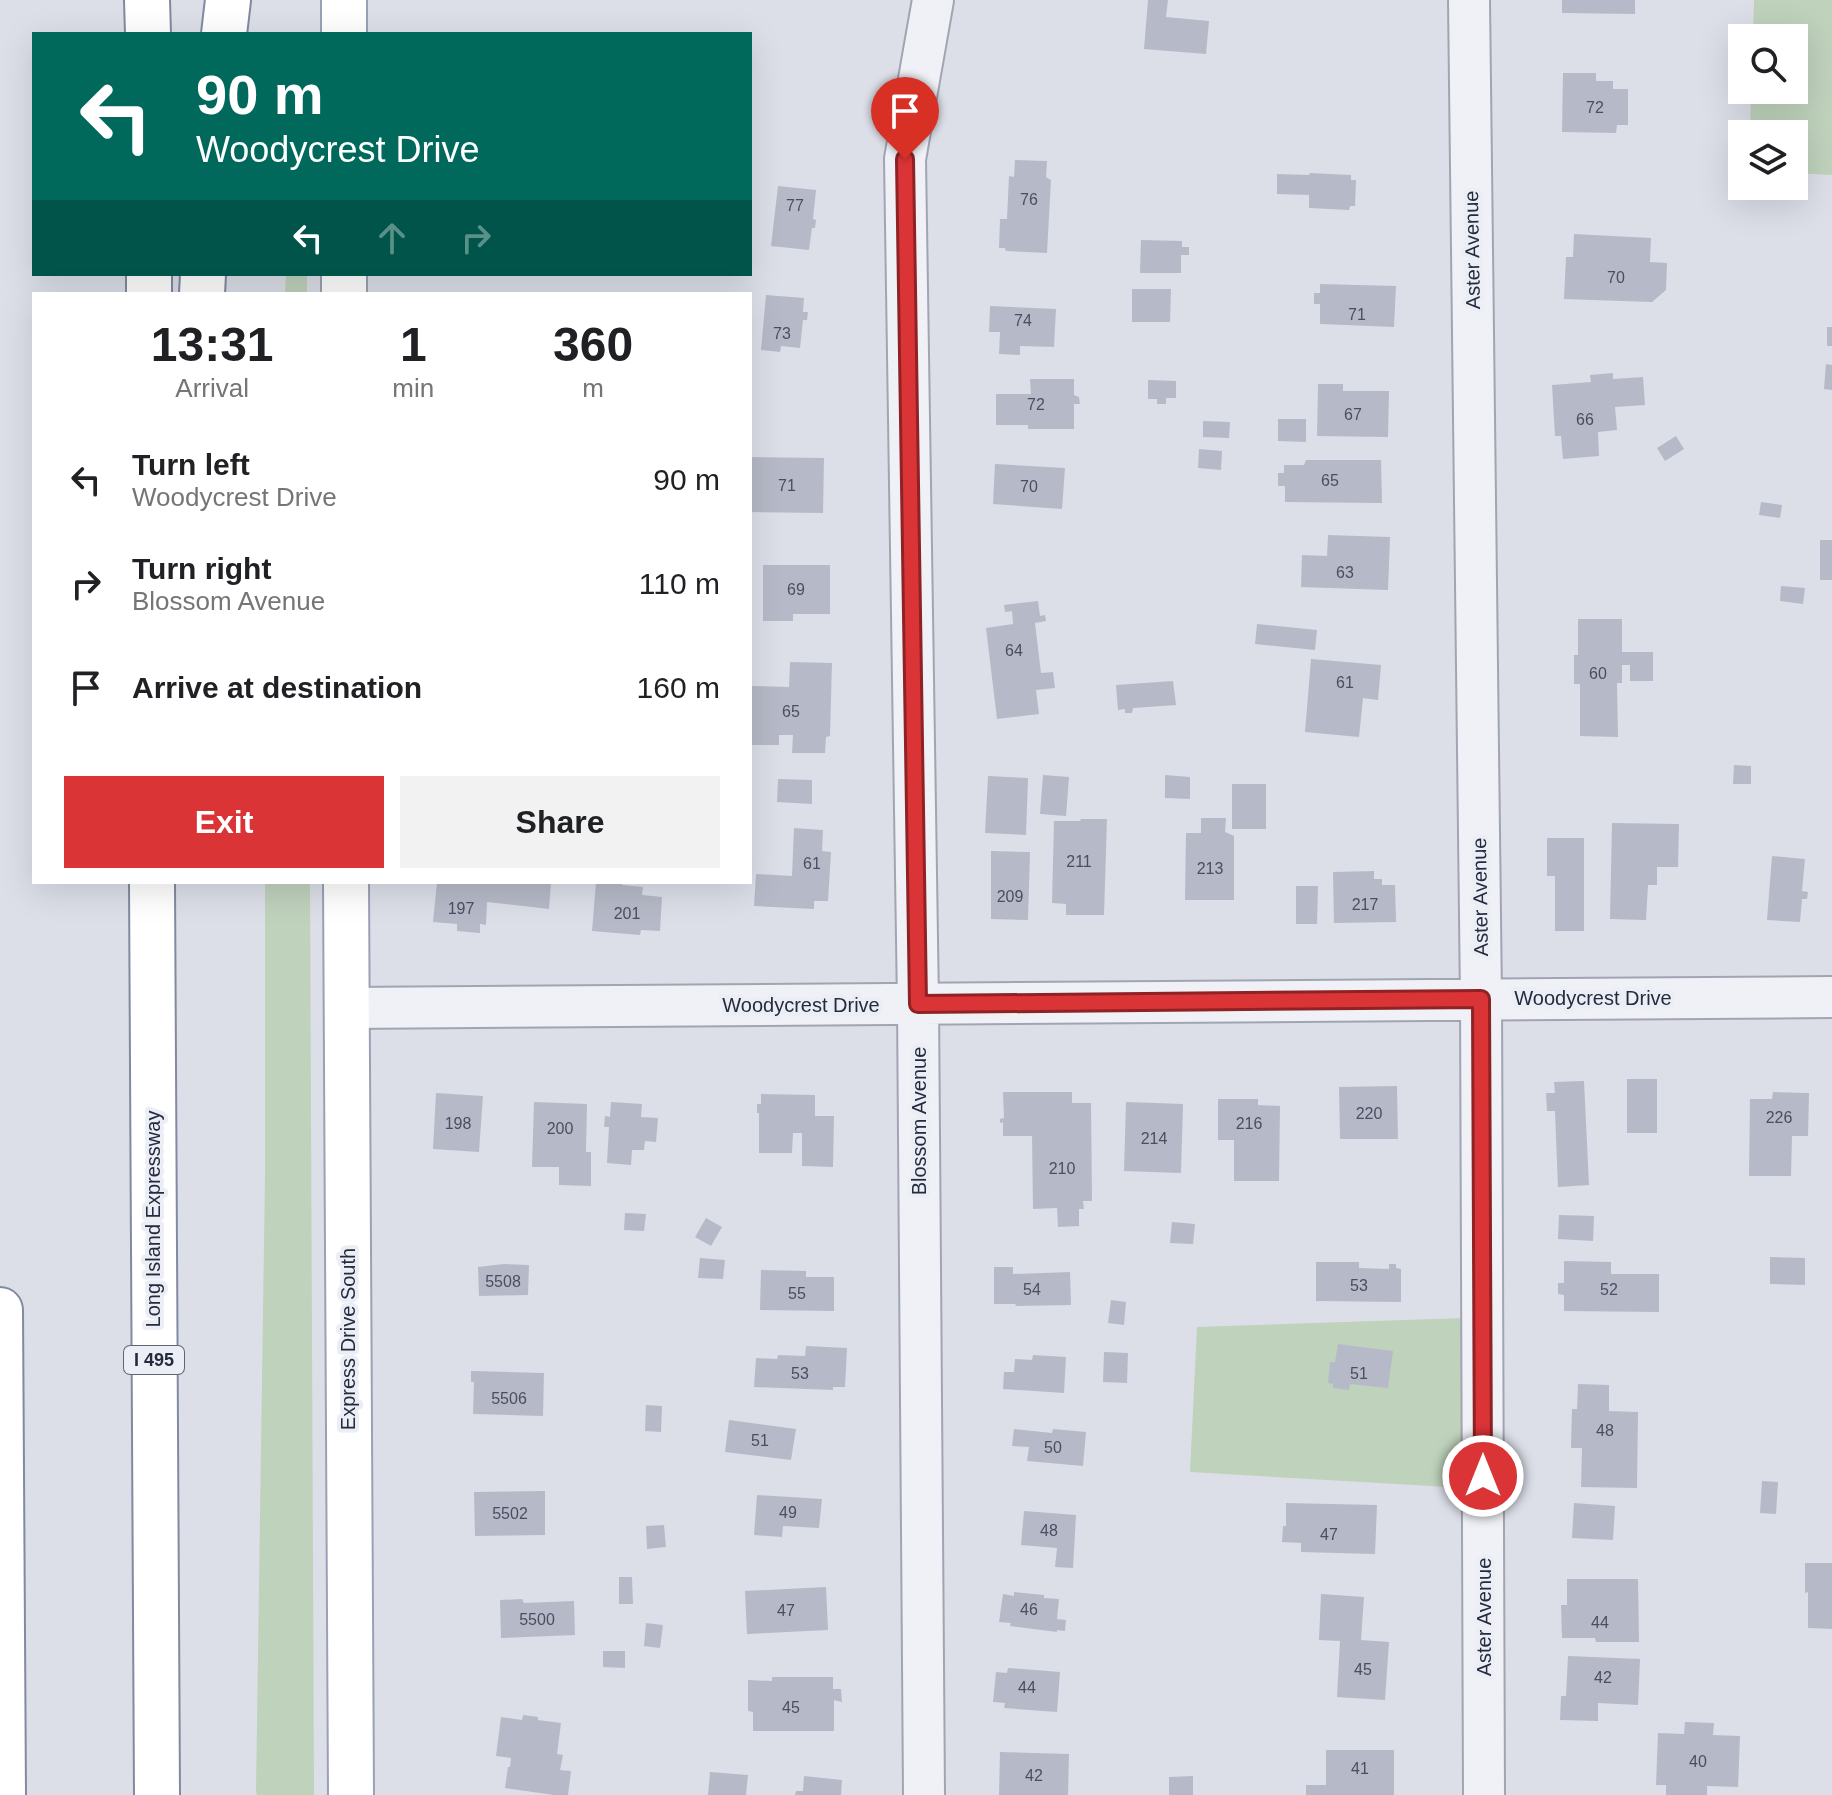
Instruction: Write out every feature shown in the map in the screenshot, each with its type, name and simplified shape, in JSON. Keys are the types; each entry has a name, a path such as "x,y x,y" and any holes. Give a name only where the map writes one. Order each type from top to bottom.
{"main road":[{"path":"147,0 148,32"},
{"path":"224,32 228,0"},
{"path":"344,0 344,32"},
{"name":"Long Island Expressway","path":"153,884 157,1795"},
{"name":"Express Drive South","path":"346,884 351,1795"},
{"path":"0,1310 3,1795"}],"street":[{"name":"Blossom Avenue","path":"924,1795 918,1004 905,159 933,0"},
{"name":"Aster Avenue","path":"1469,0 1481,999 1484,1795"},
{"name":"Woodycrest Drive","path":"347,1008 1832,997"}],"green space":[{"path":"1754,0 1832,0 1832,175 1808,174 1808,120 1750,120 1751,104 1808,104 1808,24 1753,24"},
{"path":"286,276 307,276 307,292 285,292"},
{"path":"265,884 310,884 314,1795 257,1795 256,1791 265,1175"},
{"path":"1464,1318 1466,1488 1190,1472 1197,1327"}],"building":[{"path":"1148,0 1168,0 1166,17 1209,21 1206,54 1144,49"},
{"path":"1562,0 1635,0 1635,14 1562,13"},
{"path":"1563,73 1596,73 1596,81 1613,81 1613,89 1628,89 1628,125 1617,125 1616,133 1562,132"},
{"path":"1015,160 1047,161 1046,177 1051,180 1047,253 999,248 1000,219 1007,219 1009,176 1014,177"},
{"path":"1277,174 1351,175 1351,180 1356,180 1355,206 1350,206 1349,210 1309,208 1309,195 1277,194"},
{"path":"778,186 816,190 813,219 816,220 809,250 771,246"},
{"path":"1574,234 1651,238 1650,262 1667,263 1666,290 1652,302 1564,299 1566,257 1573,257"},
{"path":"1141,240 1182,241 1182,247 1189,247 1189,255 1181,255 1181,273 1140,273"},
{"path":"1320,284 1396,286 1394,327 1320,324 1320,304 1314,304 1314,293 1320,293"},
{"path":"1132,289 1171,289 1170,322 1132,322"},
{"path":"766,295 804,298 803,312 808,312 807,320 803,320 800,348 781,346 780,352 761,350"},
{"path":"990,306 1056,309 1054,347 1020,346 1020,355 999,354 1000,332 989,332"},
{"path":"1827,327 1832,327 1832,346 1827,346"},
{"path":"1826,364 1832,365 1832,390 1824,389"},
{"path":"1613,373 1613,379 1643,377 1645,405 1615,407 1617,430 1598,432 1599,456 1563,459 1561,436 1555,436 1552,385 1591,382 1590,375"},
{"path":"1030,379 1074,379 1074,395 1079,397 1080,404 1074,404 1074,429 996,425 996,394 1031,394"},
{"path":"1148,380 1176,381 1176,398 1166,398 1166,404 1157,404 1157,399 1148,399"},
{"path":"1318,384 1343,384 1343,391 1389,391 1388,437 1317,436"},
{"path":"1278,419 1306,419 1306,442 1278,441"},
{"path":"1203,421 1230,422 1229,438 1203,437"},
{"path":"1676,436 1684,449 1665,461 1657,448"},
{"path":"1199,449 1222,451 1221,470 1198,468"},
{"path":"752,457 824,458 823,513 752,512"},
{"path":"1306,460 1381,460 1382,503 1285,502 1285,486 1278,486 1278,473 1284,473 1284,465 1304,465"},
{"path":"995,464 1065,468 1062,509 993,504"},
{"path":"1761,502 1782,505 1780,518 1759,515"},
{"path":"1328,535 1390,537 1388,590 1301,587 1302,555 1327,556"},
{"path":"1820,540 1832,540 1832,580 1820,580"},
{"path":"763,565 830,565 830,614 793,614 793,621 763,621"},
{"path":"1781,586 1805,588 1803,604 1780,601"},
{"path":"1038,601 1040,616 1045,615 1046,621 1035,623 1041,673 1053,672 1055,688 1036,690 1039,714 997,719 986,628 1013,624 1012,611 1005,612 1004,605"},
{"path":"1578,619 1622,619 1622,652 1653,652 1653,681 1630,681 1630,665 1622,665 1622,683 1617,683 1618,737 1580,736 1580,684 1574,684"},
{"path":"1257,624 1317,630 1315,650 1255,644"},
{"path":"1311,659 1381,665 1378,700 1363,698 1359,737 1305,732"},
{"path":"790,662 832,663 830,736 826,737 825,753 792,753 793,735 779,735 779,745 752,745 752,686 789,687"},
{"path":"1173,681 1176,705 1133,708 1132,713 1125,713 1125,709 1118,710 1116,685"},
{"path":"1734,765 1751,766 1751,784 1733,784"},
{"path":"1043,775 1069,777 1066,816 1040,814"},
{"path":"1165,775 1190,777 1190,799 1165,798"},
{"path":"988,776 1028,778 1026,835 985,833"},
{"path":"778,779 812,780 812,804 777,802"},
{"path":"1232,784 1266,784 1266,829 1232,829"},
{"path":"1201,818 1226,818 1225,832 1234,836 1234,900 1185,900 1186,833 1201,833"},
{"path":"1107,819 1104,915 1066,915 1066,904 1052,903 1054,821"},
{"path":"1612,823 1679,824 1678,867 1657,867 1657,885 1648,885 1646,920 1610,919"},
{"path":"794,828 823,830 822,851 831,852 828,901 814,901 814,909 754,906 756,874 792,876"},
{"path":"1547,838 1584,838 1584,931 1555,931 1555,876 1547,876"},
{"path":"991,851 1030,852 1028,920 991,919"},
{"path":"1772,856 1805,859 1802,891 1808,892 1807,899 1802,899 1800,922 1767,920"},
{"path":"1374,871 1374,879 1382,879 1382,885 1395,885 1396,922 1334,923 1333,872"},
{"path":"437,884 551,884 549,909 487,902 486,925 480,924 480,933 457,931 457,924 433,922"},
{"path":"596,884 643,887 642,895 662,897 660,931 641,930 640,935 592,931"},
{"path":"1296,886 1318,886 1317,924 1296,924"},
{"path":"1627,1079 1657,1079 1657,1133 1627,1133"},
{"path":"1584,1081 1589,1185 1558,1187 1555,1111 1547,1111 1546,1093 1555,1093 1554,1082"},
{"path":"1397,1086 1398,1139 1340,1139 1339,1087"},
{"path":"1003,1092 1072,1092 1072,1103 1091,1103 1092,1201 1083,1201 1084,1209 1079,1209 1079,1226 1058,1227 1057,1208 1033,1209 1032,1136 1003,1136 1003,1122 1000,1123 1000,1119 1004,1118"},
{"path":"1773,1092 1809,1093 1808,1136 1792,1136 1791,1176 1749,1176 1750,1099 1772,1099"},
{"path":"436,1093 483,1096 479,1152 433,1149"},
{"path":"761,1094 815,1095 815,1116 834,1116 833,1167 802,1166 802,1133 793,1133 792,1153 759,1153 757,1104 761,1104"},
{"path":"1218,1099 1258,1099 1258,1105 1280,1106 1279,1181 1234,1181 1234,1140 1218,1140"},
{"path":"534,1102 587,1104 586,1152 591,1152 591,1186 559,1185 559,1167 532,1167"},
{"path":"611,1102 642,1104 641,1117 658,1118 656,1142 645,1141 644,1150 632,1150 631,1165 607,1163 609,1127 604,1127 605,1116 610,1117"},
{"path":"1126,1102 1183,1104 1181,1173 1124,1171"},
{"path":"625,1213 646,1214 644,1231 624,1230"},
{"path":"1559,1215 1594,1216 1593,1241 1558,1239"},
{"path":"706,1218 722,1227 711,1246 695,1237"},
{"path":"1172,1222 1195,1224 1193,1244 1170,1243"},
{"path":"1770,1257 1805,1258 1805,1285 1770,1284"},
{"path":"700,1258 725,1260 723,1279 698,1278"},
{"path":"1564,1261 1611,1262 1611,1274 1659,1274 1659,1312 1564,1311 1564,1295 1558,1294 1558,1283 1564,1283"},
{"path":"1316,1262 1359,1262 1359,1268 1389,1269 1389,1264 1396,1264 1396,1268 1401,1269 1401,1302 1316,1301"},
{"path":"529,1265 528,1295 479,1296 478,1267"},
{"path":"994,1267 1013,1267 1013,1274 1070,1272 1071,1305 994,1304"},
{"path":"761,1270 806,1271 806,1277 834,1277 834,1311 760,1310"},
{"path":"1111,1300 1126,1302 1124,1325 1108,1323"},
{"path":"1338,1344 1393,1351 1388,1388 1350,1384 1349,1390 1333,1388 1333,1384 1328,1383 1330,1362 1335,1362"},
{"path":"806,1346 847,1348 845,1387 833,1387 833,1390 754,1387 756,1358 805,1356"},
{"path":"1104,1352 1128,1353 1127,1383 1103,1382"},
{"path":"1033,1355 1066,1357 1064,1393 1003,1389 1004,1372 1014,1372 1015,1359 1032,1360"},
{"path":"471,1371 544,1373 543,1416 473,1414 474,1382 471,1382"},
{"path":"1578,1384 1609,1385 1609,1411 1638,1412 1637,1488 1581,1487 1582,1448 1571,1448 1572,1409 1577,1409"},
{"path":"646,1405 662,1406 661,1432 645,1431"},
{"path":"729,1420 796,1429 791,1460 725,1452"},
{"path":"1014,1429 1052,1433 1053,1429 1086,1432 1083,1466 1027,1461 1029,1447 1012,1446"},
{"path":"1762,1481 1778,1482 1776,1514 1760,1513"},
{"path":"545,1491 545,1535 475,1536 474,1492"},
{"path":"757,1495 822,1499 819,1528 783,1526 782,1537 754,1535"},
{"path":"1286,1503 1377,1505 1375,1554 1301,1552 1301,1543 1282,1542"},
{"path":"1574,1503 1615,1506 1613,1540 1572,1538"},
{"path":"1024,1511 1076,1515 1073,1568 1055,1567 1057,1548 1021,1545"},
{"path":"664,1525 666,1547 647,1549 646,1526"},
{"path":"1805,1563 1832,1563 1832,1629 1808,1628"},
{"path":"619,1577 632,1577 633,1604 619,1604"},
{"path":"1567,1579 1638,1579 1639,1642 1562,1638 1561,1605 1567,1605"},
{"path":"826,1587 828,1630 747,1634 745,1591"},
{"path":"1014,1592 1059,1599 1057,1619 1066,1620 1065,1631 1010,1626 1011,1623 999,1622 1003,1594 1014,1596"},
{"path":"1321,1594 1364,1597 1361,1640 1389,1642 1385,1700 1337,1697 1340,1641 1319,1640"},
{"path":"522,1599 524,1603 574,1601 575,1635 501,1638 500,1600"},
{"path":"646,1623 663,1625 660,1648 644,1646"},
{"path":"603,1651 625,1651 625,1668 603,1667"},
{"path":"1568,1656 1640,1659 1638,1705 1598,1703 1598,1721 1560,1720 1561,1696 1566,1696"},
{"path":"1008,1668 1060,1672 1057,1712 1004,1708 1005,1703 993,1702 996,1672 1007,1673"},
{"path":"772,1677 833,1677 833,1689 841,1689 842,1702 834,1700 834,1731 753,1731 753,1712 748,1711 748,1680 772,1681"},
{"path":"523,1715 561,1723 557,1754 563,1755 560,1770 571,1771 568,1795 505,1788 511,1758 496,1756 501,1717 522,1720"},
{"path":"1685,1722 1714,1723 1713,1735 1740,1736 1738,1787 1707,1786 1707,1795 1666,1795 1666,1785 1656,1785 1658,1733 1684,1734"},
{"path":"1326,1750 1394,1750 1394,1795 1306,1795 1306,1785 1326,1785"},
{"path":"1000,1752 1069,1754 1068,1795 999,1795"},
{"path":"710,1772 748,1775 746,1795 708,1795"},
{"path":"804,1776 842,1780 841,1795 795,1795 796,1791 803,1791"},
{"path":"1193,1776 1193,1795 1169,1795 1169,1777"}],"route":[{"path":"905,159 918,1004 1481,999 1483,1476"}]}
